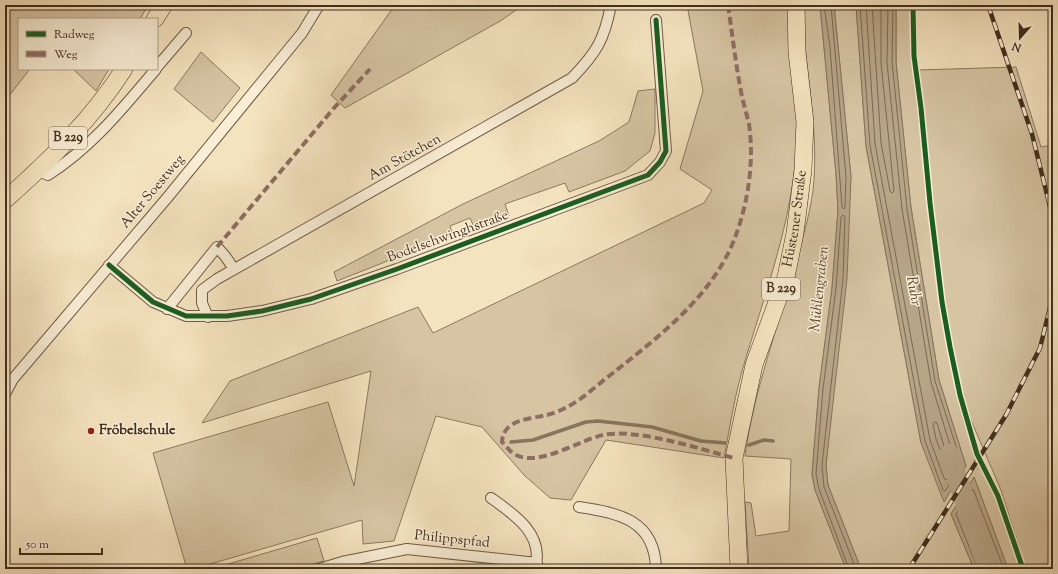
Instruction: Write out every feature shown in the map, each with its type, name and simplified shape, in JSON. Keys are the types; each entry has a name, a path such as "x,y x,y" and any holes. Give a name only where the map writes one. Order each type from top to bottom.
{"main road":[{"path":"156,18 164,5"},
{"name":"Hüstener Straße","path":"739,569 734,458 754,365 786,277 803,170 805,122 797,52 796,5"},
{"name":"B 229","path":"5,200 38,171 99,104 123,70"}],"street":[{"name":"Alter Soestweg","path":"5,394 13,379 167,198 297,39 319,5"},
{"name":"Am Stötchen","path":"208,317 202,303 202,290 216,279 572,78 592,57 607,25 611,5"},
{"name":"Bodelschwinghstraße","path":"109,265 153,302 166,309 186,316 227,316 262,311 311,299 648,175 660,162 666,151 656,20"},
{"path":"158,66 186,33"},
{"path":"38,171 48,175 69,162 105,129 154,70"},
{"path":"166,309 217,247 226,256 234,270"},
{"path":"491,498 520,519 535,543 536,566"},
{"path":"580,507 611,512 628,518 645,534 656,556 656,569"},
{"name":"Philippspfad","path":"319,569 342,562 407,549 536,566"}],"shaded area":[{"path":"5,5 148,5 141,18 18,18 18,70 29,70 5,101"},
{"path":"395,5 523,5 502,20 345,108 331,95"},
{"path":"687,5 788,5 795,85 797,145 792,190 781,240 741,373 724,458 606,440 571,500 550,498 524,475 482,427 436,416 394,541 363,544 362,520 193,569 187,569 153,453 328,402 354,486 371,371 202,423 230,381 418,307 433,333 704,203 712,190 680,169 703,91"},
{"path":"802,5 820,5 838,210 832,288 819,388 812,474 815,490 846,569 749,569 745,502 751,503 756,536 789,531 791,459 745,456 760,383 796,263 807,222 813,190 815,158 814,136"},
{"path":"834,5 856,5 866,146 921,443 966,466 939,380 911,208 896,62 896,5 911,5 912,59 939,299 948,351 973,450 1000,508 1020,569 1008,569 974,477 951,514 974,569 861,569 828,485 826,465 851,177"},
{"path":"201,52 240,88 213,122 174,89"},
{"path":"1016,67 1041,147 1053,145 1053,569 1026,569 1001,490 970,418 961,392 941,279 918,70"},
{"path":"74,70 108,70 96,91"},
{"path":"655,89 655,133 650,151 625,171 569,192 565,183 505,204 509,216 474,227 470,218 450,226 453,235 337,281 334,272 463,204 599,141 629,122 638,91"},
{"path":"317,538 324,561 294,569 211,569"}],"water":[{"path":"820,5 834,5 851,177 847,279 826,465 828,485 861,569 846,569 815,490 812,474 819,388 832,288 838,210"},
{"path":"856,5 896,5 896,62 911,208 939,380 966,466 944,502 921,443 866,146"},
{"path":"974,477 1008,569 974,569 951,514"}],"waterway":[{"path":"511,442 533,440 586,422 598,421 652,427 701,441 725,443"},
{"path":"749,445 764,440 773,441"},
{"name":"Ruhr","path":"949,454 988,569"}],"railway":[{"path":"988,5 1032,134 1053,219"},
{"path":"909,569 1006,415 1040,348 1053,295"}],"marked path":[{"path":"728,5 741,91 749,124 751,150 748,191 742,217 729,252 717,273 703,292 669,327 650,343 573,404 552,414 526,419 512,424 504,434 502,442 516,455 526,458 536,458 603,435 633,434 668,440 734,458"},
{"path":"217,247 334,108 370,69"}],"cycle path":[{"path":"913,5 914,56 942,302 950,347 960,395 977,454 998,496 1023,569"},
{"path":"109,265 153,302 186,316 227,316 262,311 311,299 397,269 648,175 660,162 666,151 656,20"}],"place":[{"name":"Fröbelschule","path":"91,431"}],"water label":[{"name":"Mühlengraben","path":"820,289"}]}
